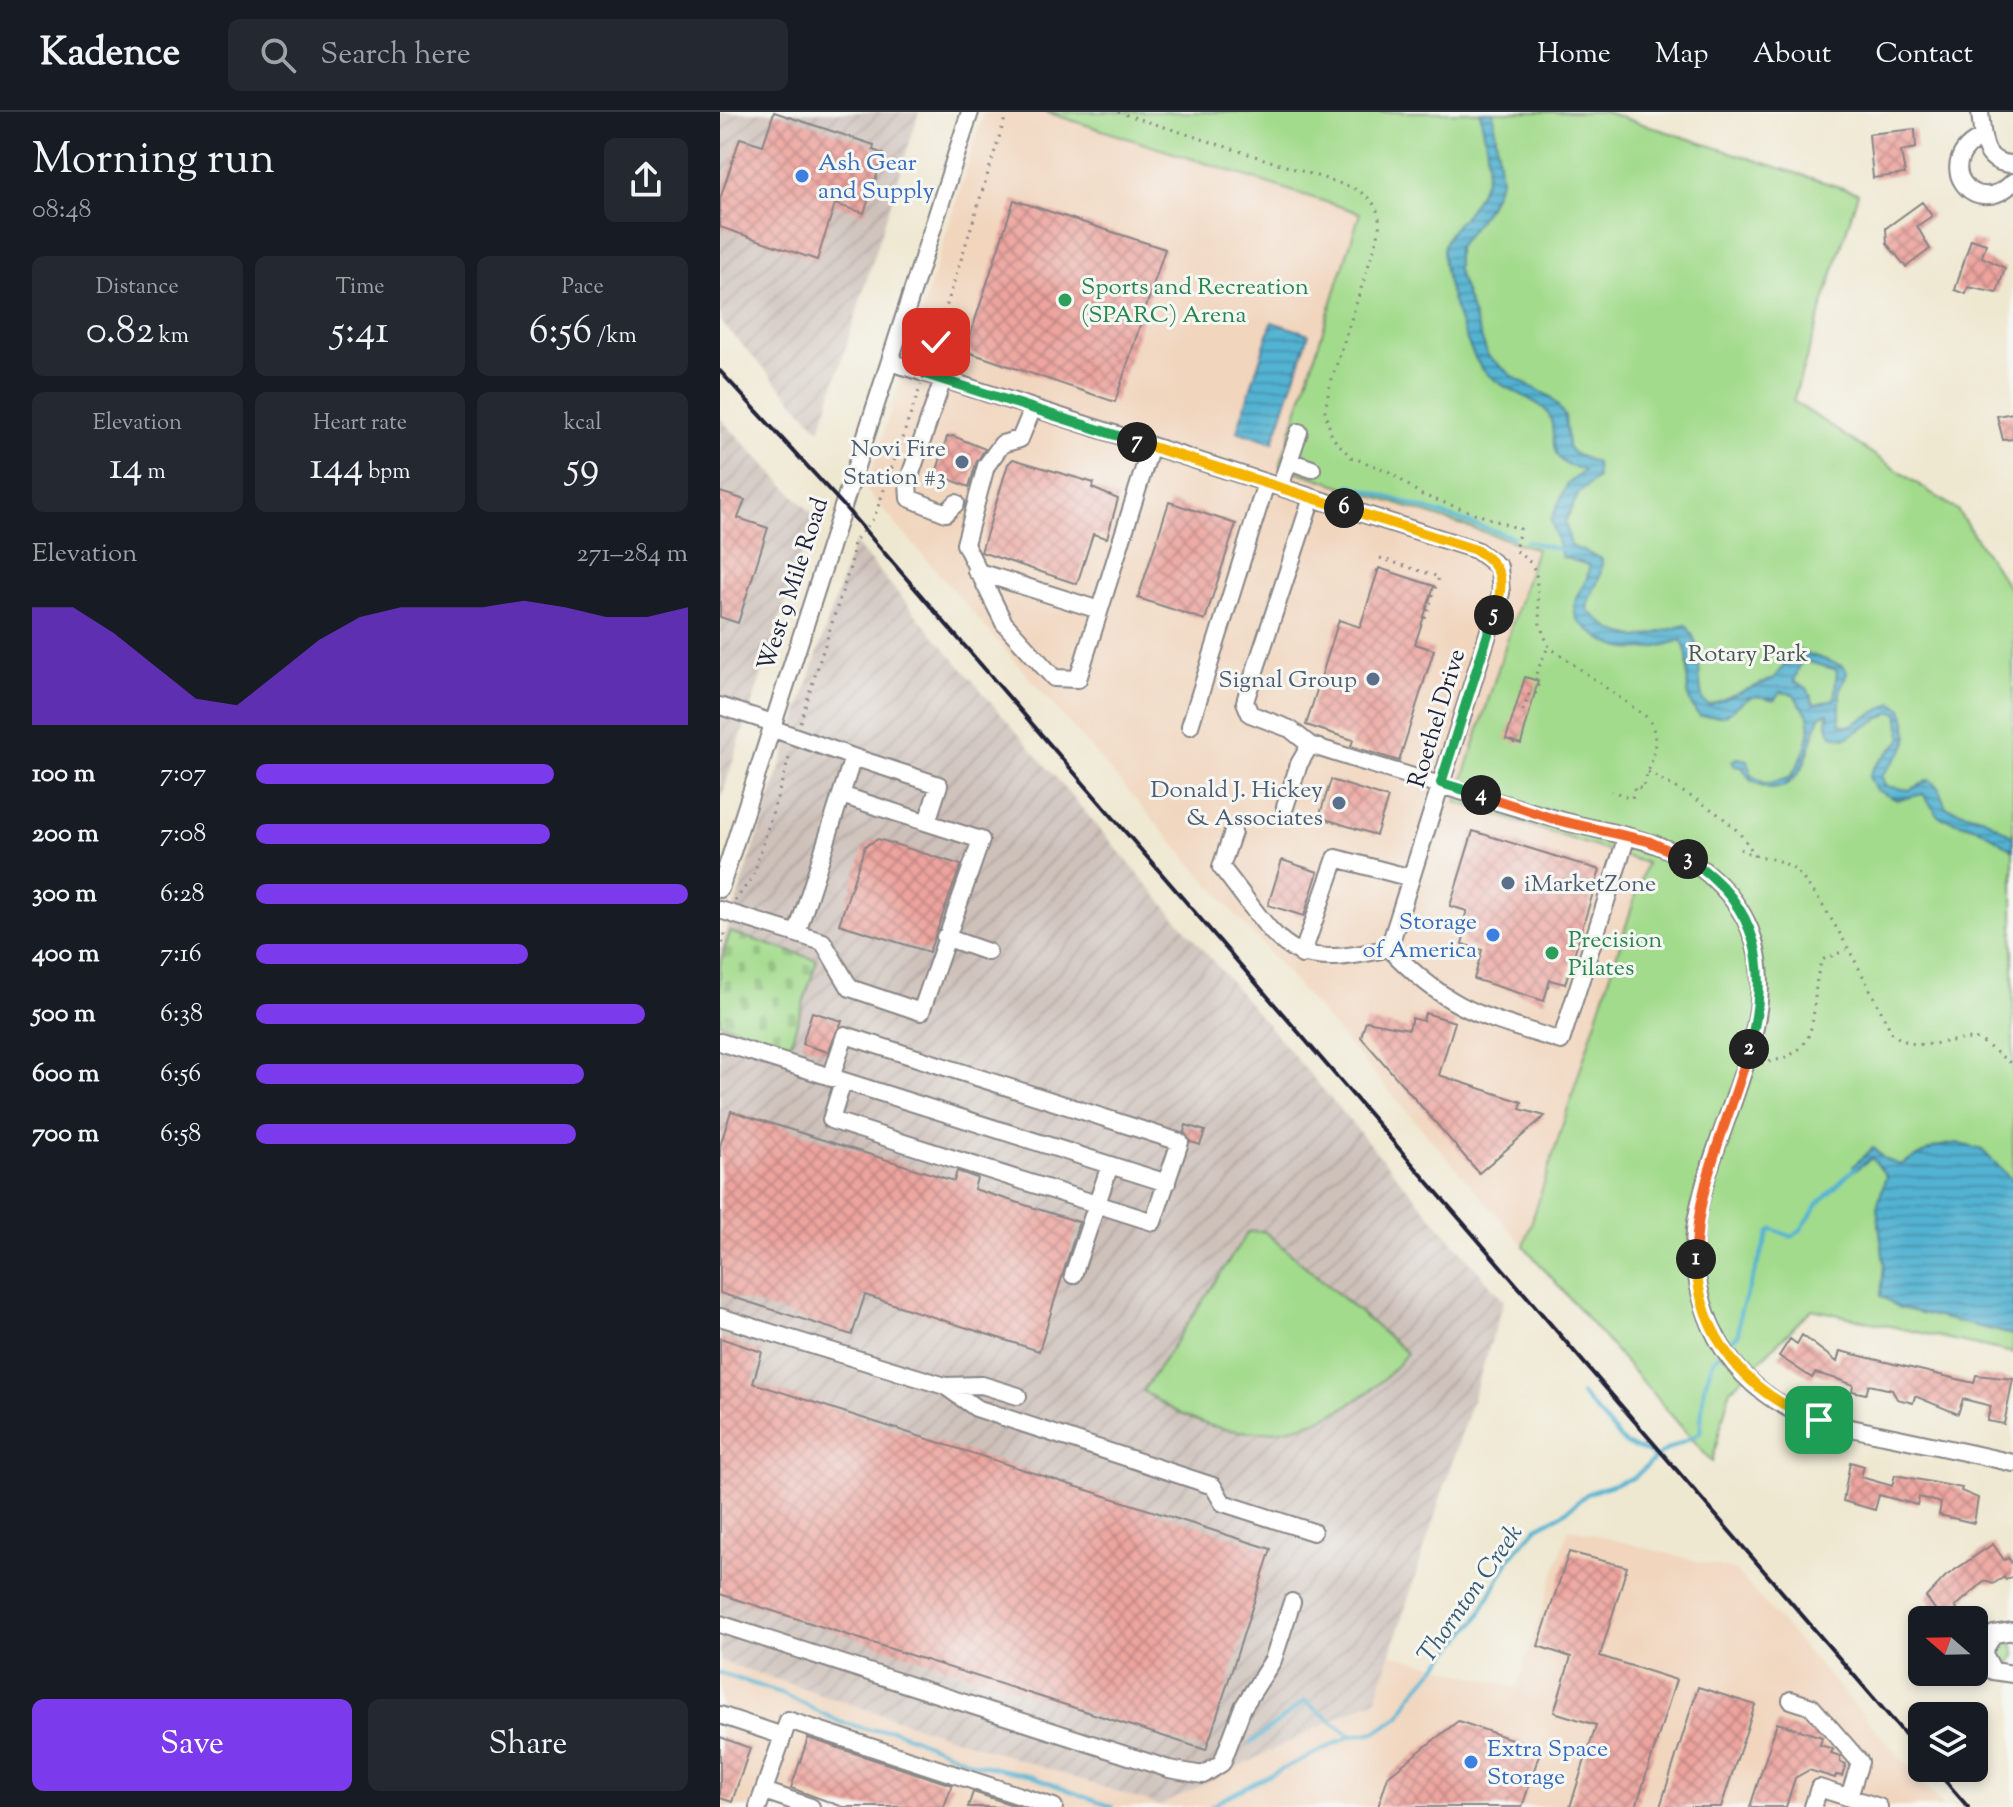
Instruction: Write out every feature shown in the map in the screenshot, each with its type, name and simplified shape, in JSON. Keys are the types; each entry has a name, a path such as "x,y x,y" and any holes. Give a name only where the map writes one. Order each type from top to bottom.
{"street":[{"name":"West 9 Mile Road","path":"720,889 970,112"},
{"path":"1980,112 1984,146 1992,158 2013,164"},
{"path":"1983,137 1969,143 1960,155 1962,183 1972,192 1984,195 1998,194 2013,182"},
{"name":"Roethel Drive","path":"890,362 1476,550 1499,567 1501,593 1389,948"},
{"path":"943,379 908,482 909,498 946,513 956,503"},
{"path":"1033,408 1020,439 1002,444 986,466 965,544 1004,623 1054,678 1078,679 1151,446"},
{"path":"1190,726 1273,485 1289,461 1299,432"},
{"path":"1289,461 1312,469"},
{"path":"1312,498 1245,702 1250,714 1290,729 1310,745 1557,820 1627,836 1677,852 1709,874 1741,915 1760,962 1760,1009 1695,1231 1699,1289 1718,1341 1728,1356 1763,1392 1804,1415 2013,1463"},
{"path":"976,571 1099,610"},
{"path":"720,706 853,757 939,785 927,822"},
{"path":"1285,807 1299,764 1310,745"},
{"path":"797,933 853,757"},
{"path":"726,912 826,945 850,988 921,1012 981,840 841,795"},
{"path":"1233,832 1221,867 1281,942 1302,955 1347,958 1389,948 1419,980 1459,1008 1561,1041 1627,836"},
{"path":"1302,955 1336,858 1411,878"},
{"path":"945,937 988,952"},
{"path":"845,1035 1180,1142 1153,1222 831,1120 837,1080 845,1035"},
{"path":"720,1042 1167,1183"},
{"path":"1073,1275 1110,1165"},
{"path":"720,1317 945,1386 976,1408 1213,1486 1223,1503 1313,1532"},
{"path":"945,1386 982,1385 1018,1396"},
{"path":"720,1624 1169,1769 1199,1775 1216,1770 1227,1756 1243,1707 1273,1660 1292,1602"},
{"path":"2013,1631 1994,1634 1983,1652 1993,1671 2013,1674"},
{"path":"1791,1700 1812,1707 1860,1762 1849,1797"},
{"path":"720,1715 783,1736"},
{"path":"811,1807 761,1799 788,1720 1054,1807"},
{"path":"1813,1807 1819,1788 1879,1807"}],"path":[{"path":"720,951 726,912 753,876 851,564 854,542 874,518 925,374 1007,112"},
{"path":"1118,112 1351,187 1374,202 1381,223 1330,385 1327,425 1341,449 1351,457 1388,471 1422,495 1520,529 1515,550 1536,573 1540,625 1549,647 1648,718 1656,739 1642,789 1635,786 1632,798 1611,791"},
{"path":"1380,558 1439,577 1424,622"},
{"path":"1523,711 1529,695 1535,691 1537,685 1534,678 1549,647"},
{"path":"1514,742 1515,748"},
{"path":"1648,772 1729,823 1745,836 1756,857"},
{"path":"1740,849 1756,857 1785,864 1815,893 1892,1033 1903,1043 1929,1045 1980,1040 2013,1065"},
{"path":"1758,1063 1779,1060 1809,1038 1815,1027 1812,993 1820,979 1822,960 1846,950"}],"shaded area":[{"path":"720,112 919,112 820,430 720,321"},
{"path":"984,112 1045,112 1360,213 1280,466 1536,549 1456,802 1646,863 1524,1246 866,490"},
{"path":"720,418 814,516 720,801"},
{"path":"854,542 1504,1301 1376,1699 1160,1806 720,1661 720,952"},
{"path":"1569,1528 1736,1571 1908,1766 1908,1782 1922,1782 1944,1807 720,1807 720,1661 1160,1806 1376,1700 1391,1654 1517,1688"}],"green space":[{"name":"Rotary Park","path":"1046,112 1605,112 1858,193 1793,401 1957,510 2013,594 2013,1353 1812,1309 1730,1390 1712,1462 1524,1246 1646,863 1456,802 1536,549 1280,466 1360,213"},
{"path":"730,932 817,960 790,1045 720,1023 720,965"},
{"path":"1264,1231 1407,1353 1365,1394 1313,1422 1256,1432 1226,1429 1183,1415 1143,1391 1248,1232"},
{"path":"2003,1641 2012,1644 2012,1662 2003,1665 1994,1662 1991,1653 1994,1644"}],"water":[{"path":"1480,112 1493,112 1501,179 1489,206 1457,248 1457,270 1488,356 1515,378 1551,397 1565,416 1568,446 1574,454 1596,463 1597,478 1579,493 1565,522 1571,546 1602,559 1600,576 1589,600 1588,611 1613,631 1638,638 1686,625 1696,643 1703,701 1709,705 1773,679 1797,650 1843,666 1847,672 1840,692 1840,724 1849,726 1893,703 1902,709 1907,739 1882,776 1885,786 1910,790 1929,780 1938,787 1946,807 1984,818 2013,836 2013,850 1980,829 1939,817 1923,794 1897,800 1876,790 1869,777 1873,768 1902,739 1898,713 1891,712 1846,738 1832,735 1827,725 1828,713 1821,715 1808,755 1798,773 1782,787 1769,788 1751,781 1742,767 1735,766 1732,761 1737,758 1748,760 1751,775 1766,784 1789,778 1802,757 1809,732 1808,716 1794,694 1780,692 1774,700 1751,697 1724,716 1700,716 1689,699 1687,659 1681,640 1637,650 1625,648 1601,639 1576,618 1575,602 1589,565 1562,557 1551,520 1567,485 1584,471 1560,459 1554,444 1551,420 1542,407 1484,371 1470,348 1445,271 1445,241 1475,201 1486,177 1487,155","holes":["1802,660 1837,670 1834,700 1814,704 1807,688 1794,681"]},
{"path":"1272,322 1309,334 1273,443 1237,431"},
{"path":"1957,1143 1982,1150 2013,1181 2013,1335 1900,1308 1881,1296 1884,1264 1877,1207 1886,1176 1872,1158 1855,1170 1853,1166 1873,1148 1884,1159 1900,1165 1935,1147"}],"building":[{"name":"Ash Gear and Supply","path":"774,112 874,145 873,150 884,154 864,213 835,204 817,260 720,227 720,199 740,138 763,145"},
{"path":"1915,129 1916,148 1901,151 1905,174 1873,178 1869,134"},
{"name":"Sports and Recreation (SPARC) Arena","path":"1014,200 1165,249 1115,402 965,351"},
{"path":"1922,202 1932,216 1917,226 1930,249 1906,267 1887,244 1886,228"},
{"path":"1971,239 1986,244 1982,257 2005,268 1997,293 1968,287 1966,294 1955,290"},
{"path":"2013,413 2013,439 2003,440 1997,416"},
{"name":"Novi Fire Station #3","path":"953,436 985,449 976,463 969,487 936,474 947,437"},
{"path":"1013,459 1094,483 1092,488 1118,499 1107,538 1093,534 1077,584 981,552 1008,464"},
{"path":"720,492 745,500 738,518 768,528 738,623 720,617"},
{"path":"1169,502 1236,524 1205,620 1138,598"},
{"name":"Signal Group","path":"1379,568 1434,586 1415,644 1434,650 1399,761 1351,746 1353,740 1306,725 1339,620 1360,627"},
{"path":"1525,677 1538,681 1521,744 1506,739"},
{"path":"1331,780 1388,798 1376,835 1319,817"},
{"path":"1473,831 1600,870 1565,984 1550,980 1544,1001 1474,979 1482,950 1462,944 1464,936 1459,934 1467,911 1450,906"},
{"path":"878,839 961,865 929,952 839,924 865,846"},
{"path":"1282,860 1318,872 1304,916 1268,905"},
{"path":"812,1012 842,1021 828,1052 802,1044"},
{"path":"1425,1013 1455,1022 1439,1075 1522,1102 1520,1109 1545,1116 1479,1173 1361,1037 1366,1021 1409,1029 1412,1018 1423,1021"},
{"path":"731,1111 954,1181 957,1171 977,1178 974,1189 1079,1222 1039,1351 865,1295 852,1335 720,1293 720,1146"},
{"path":"1186,1125 1205,1131 1200,1145 1191,1142 1184,1132"},
{"path":"1802,1335 1837,1362 1840,1351 1974,1383 1976,1375 2013,1379 2004,1424 1987,1421 1991,1406 1963,1399 1958,1414 1915,1396 1913,1403 1897,1399 1892,1390 1869,1385 1866,1394 1852,1391 1853,1385 1837,1379 1815,1373 1812,1378 1779,1356 1790,1339 1797,1344"},
{"path":"720,1338 762,1352 753,1383 1271,1549 1206,1750 720,1594"},
{"path":"1850,1462 1864,1466 1861,1477 1892,1486 1895,1475 1962,1488 1961,1491 1978,1498 1974,1523 1939,1515 1941,1503 1919,1497 1917,1505 1879,1495 1875,1510 1843,1501"},
{"path":"1993,1544 2004,1560 2008,1558 2013,1564 2013,1576 2006,1580 2004,1577 1993,1584 1985,1581 1956,1606 1933,1606 1926,1597 1946,1576"},
{"path":"1569,1552 1627,1567 1600,1656 1676,1680 1636,1807 1570,1807 1596,1725 1554,1712 1571,1657 1538,1646"},
{"path":"1698,1687 1755,1705 1721,1807 1660,1807"},
{"name":"Extra Space Storage","path":"1458,1721 1541,1749 1522,1807 1378,1807 1388,1776"},
{"path":"1777,1723 1822,1737 1820,1745 1833,1749 1831,1753 1840,1756 1840,1762 1846,1764 1842,1776 1836,1775 1835,1778 1809,1770 1795,1778 1786,1807 1750,1807"},
{"path":"720,1737 750,1748 732,1802 720,1798"},
{"path":"808,1738 952,1785 944,1807 843,1807 791,1788"},
{"path":"973,1792 1019,1807 968,1807"}],"waterway":[{"path":"1350,485 1513,537"},
{"path":"1526,541 1562,550"},
{"name":"Thornton Creek","path":"1726,1347 1738,1334 1740,1313 1769,1232 1773,1229 1792,1237 1800,1231 1818,1204 1856,1167"},
{"name":"Thornton Creek","path":"1211,1807 1351,1736 1376,1732 1400,1716 1411,1696 1476,1621 1510,1558 1537,1527 1564,1513 1588,1493 1633,1478 1663,1452 1700,1433 1704,1387 1713,1361 1720,1354"},
{"path":"1581,1394 1625,1444 1650,1453 1654,1459"},
{"name":"Thornton Creek","path":"720,1673 781,1693 840,1722 870,1730 893,1730 977,1764 1028,1775 1112,1807"},
{"path":"1251,1743 1305,1701 1351,1736"}],"railway":[{"path":"720,371 843,505 1908,1738"},
{"path":"1946,1782 1968,1807"}],"place":[{"name":"Ash Gear and Supply","path":"802,176"},
{"name":"Sports and Recreation (SPARC) Arena","path":"1065,300"},
{"name":"Novi Fire Station #3","path":"962,462"},
{"name":"Signal Group","path":"1373,679"},
{"name":"Donald J. Hickey & Associates","path":"1339,803"},
{"name":"iMarketZone","path":"1508,883"},
{"name":"Storage of America","path":"1493,935"},
{"name":"Precision Pilates","path":"1552,953"},
{"name":"Extra Space Storage","path":"1471,1762"}],"route":[{"path":"936,342 925,374 1476,550 1499,567 1501,593 1441,783 1557,820 1648,841 1677,852 1709,874 1741,915 1760,962 1760,1009 1747,1060 1702,1197 1695,1231 1699,1289 1718,1341 1744,1375 1774,1400 1819,1420"}]}
